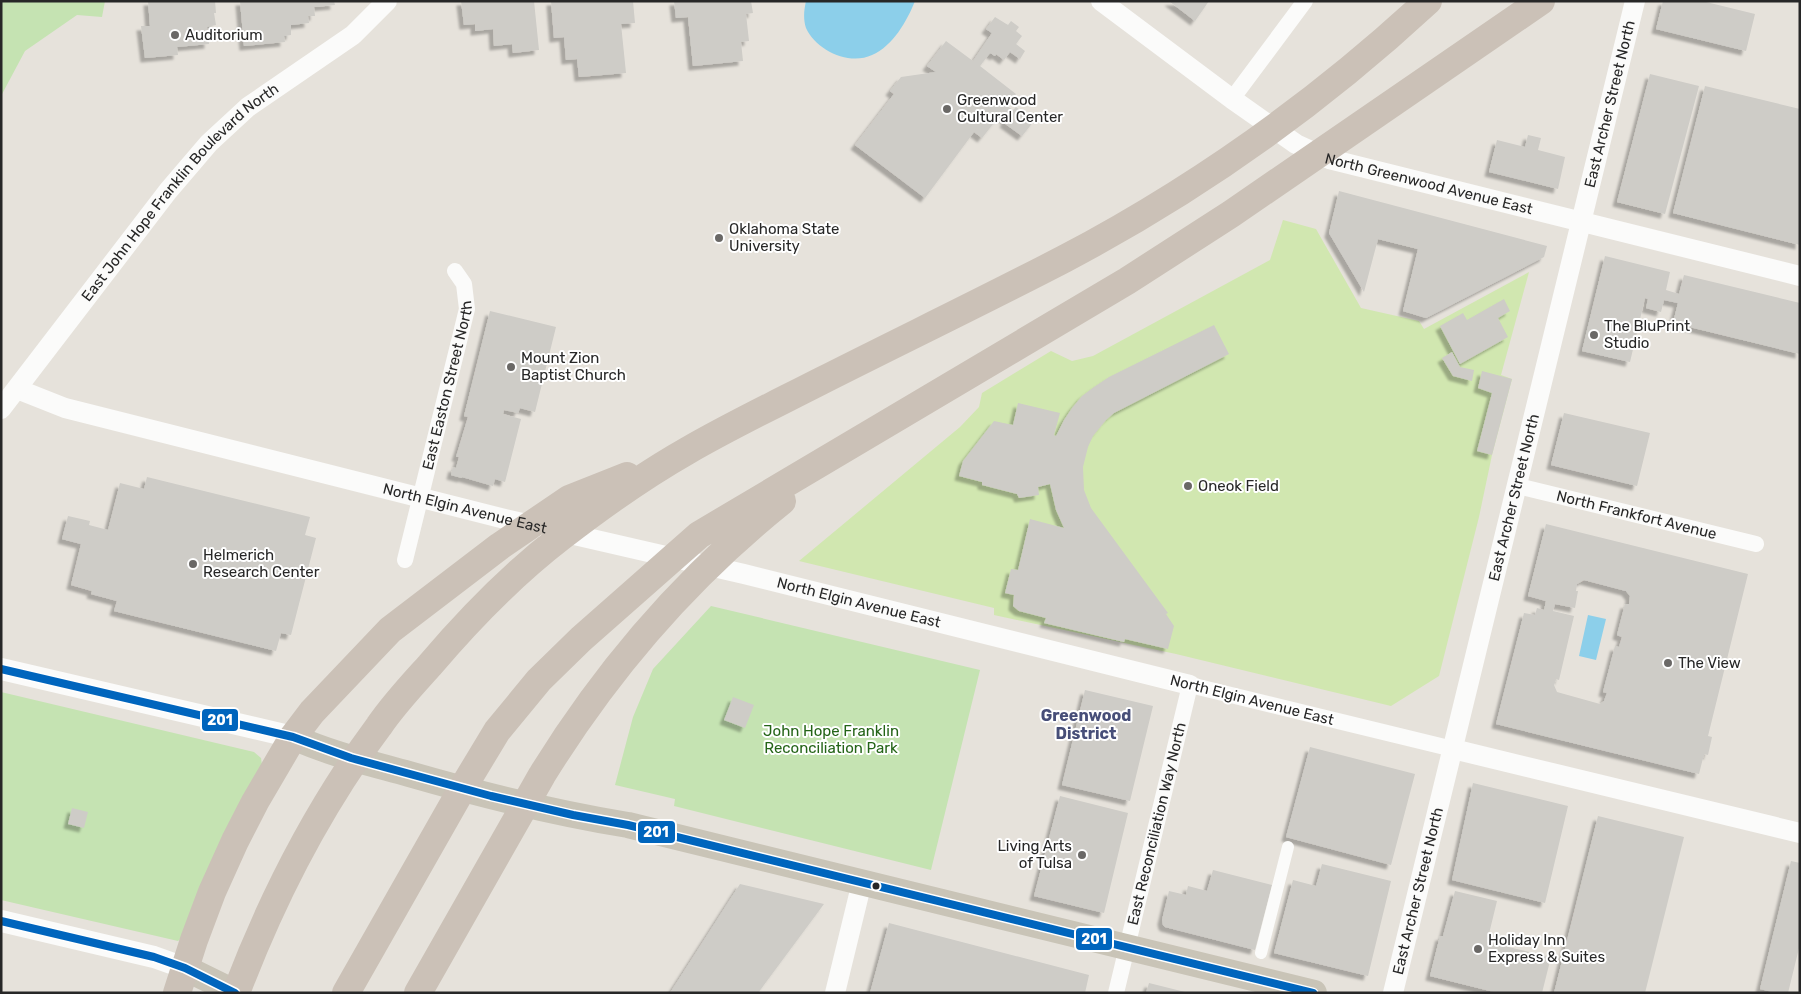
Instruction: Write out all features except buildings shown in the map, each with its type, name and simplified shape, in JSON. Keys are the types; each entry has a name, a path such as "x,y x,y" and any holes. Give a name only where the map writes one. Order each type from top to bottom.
{"highway":[{"path":"236,993 254,948 296,858 332,796 381,722 461,629 536,558 614,498 686,452 1063,259 1147,213 1227,162 1281,124 1321,93 1428,1"},
{"path":"1453,62 1509,1"},
{"path":"346,993 496,731 539,680 581,639 699,535 1090,304 1262,192 1541,1"},
{"path":"418,993 562,742 597,691 637,643 685,589 733,544 800,487 851,450 946,389"},
{"path":"181,980 212,892 255,802 294,737 332,690 390,630 500,546 568,499 686,452"}],"main road":[{"path":"1,669 294,737 320,749 462,789 581,817 628,825 1314,993"},
{"path":"1,921 154,957 181,980 236,993"}],"street":[{"name":"East John Hope Franklin Boulevard North","path":"1,409 168,191 209,143 256,101 353,35 387,1"},
{"name":"North Greenwood Avenue East","path":"1101,1 1232,99 1296,144 1329,159 1800,276"},
{"path":"1232,99 1306,1"},
{"name":"East Archer Street North","path":"1393,993 1635,1"},
{"name":"East Easton Street North","path":"405,560 467,309 464,284 456,271"},
{"name":"North Elgin Avenue East","path":"17,388 65,408 422,496 509,520 744,574 1190,685 1800,833"},
{"name":"North Frankfort Avenue","path":"1518,486 1756,544"},
{"name":"East Reconciliation Way North","path":"1116,993 1190,685"},
{"path":"1261,953 1288,847"},
{"path":"835,993 862,882"}],"green space":[{"path":"1,1 105,1 102,17 77,15 25,51 1,96"},
{"name":"Oneok Field","path":"1283,220 1316,229 1361,308 1419,321 1424,329 1529,272 1501,375 1512,379 1439,676 1391,706 1176,654 994,615 994,608 799,561 960,427 979,407 982,393 1051,351 1072,361 1093,356 1270,260"},
{"name":"John Hope Franklin Reconciliation Park","path":"711,606 980,670 931,870 674,806 675,799 615,785 633,717 653,669"},
{"path":"1,692 254,752 261,758 262,765 188,932 178,941 1,900"}],"water":[{"path":"806,1 915,1 903,25 886,46 872,55 853,59 834,54 817,43 811,36 804,21"},
{"path":"1588,615 1606,619 1596,660 1579,656"}],"transit line":[{"name":"201","path":"1,669 293,737 351,758 491,796 573,815 628,825 1313,993"},
{"name":"201","path":"1,921 154,957 185,968 235,993"}],"place":[{"name":"Auditorium","path":"175,35"},
{"name":"Greenwood Cultural Center","path":"947,109"},
{"name":"Oklahoma State University","path":"719,238"},
{"name":"The BluPrint Studio","path":"1594,335"},
{"name":"Mount Zion Baptist Church","path":"511,367"},
{"name":"Oneok Field","path":"1188,486"},
{"name":"Helmerich Research Center","path":"193,564"},
{"name":"The View","path":"1668,663"},
{"name":"Living Arts of Tulsa","path":"1082,855"},
{"name":"Holiday Inn Express & Suites","path":"1478,949"}],"district":[{"name":"Greenwood District","path":"1086,724"}]}
